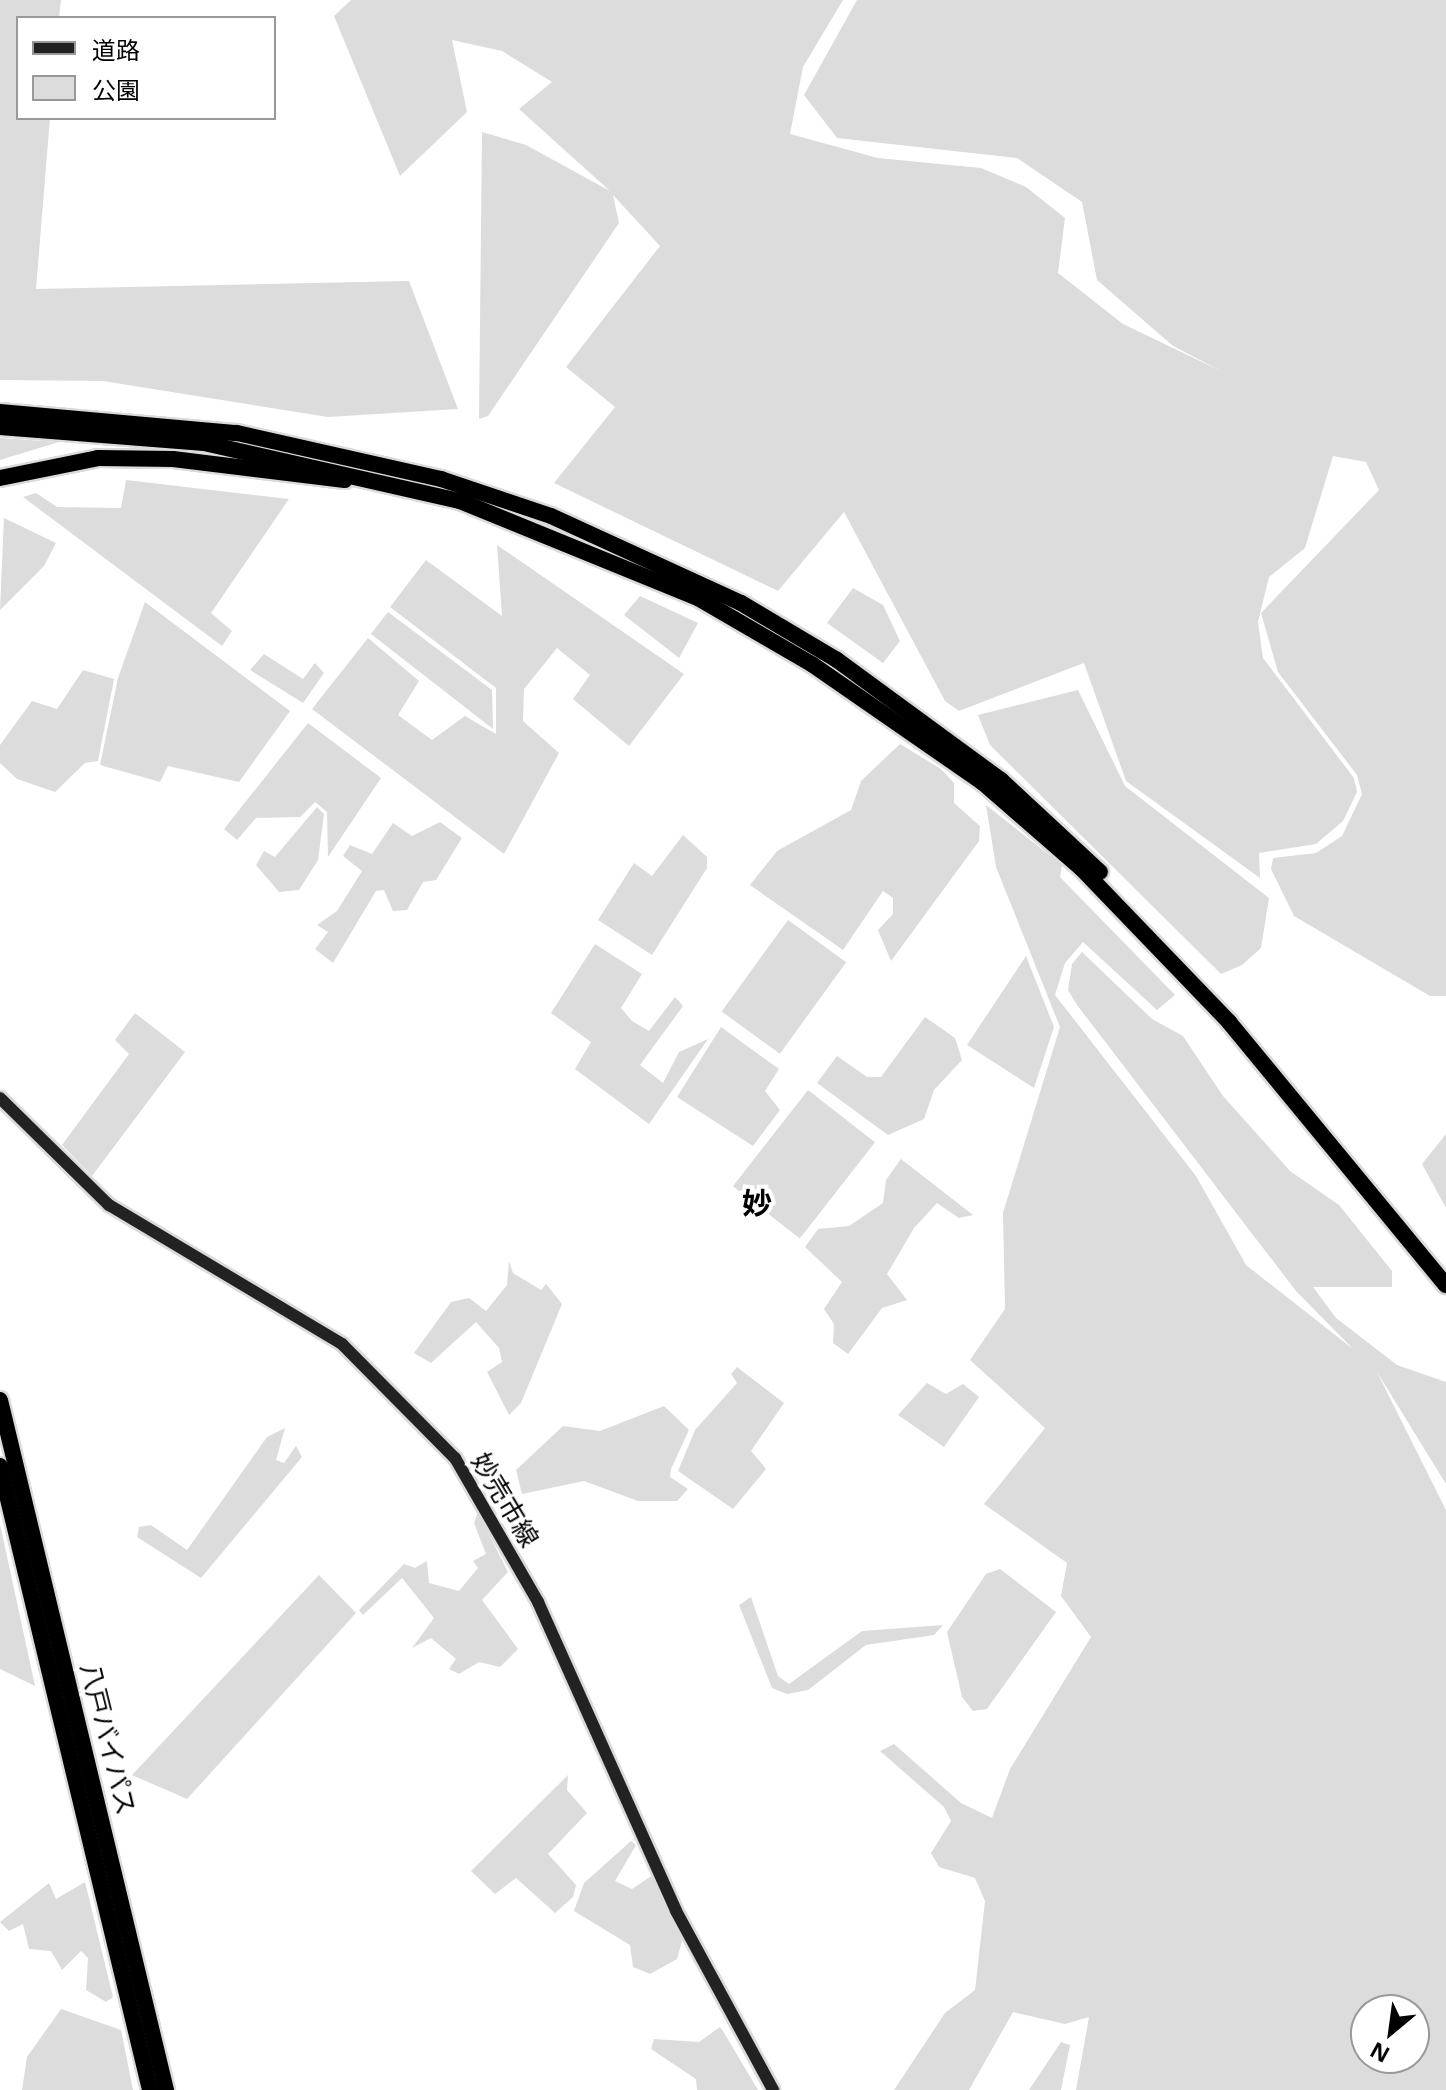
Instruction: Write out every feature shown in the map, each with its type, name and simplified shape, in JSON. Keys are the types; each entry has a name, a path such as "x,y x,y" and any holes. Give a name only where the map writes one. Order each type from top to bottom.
{"highway":[{"path":"0,405 237,433 441,479 551,516 741,603 874,685 1001,780 1153,928 1446,1285"},
{"path":"0,412 92,417"},
{"path":"0,427 204,443 460,501 698,598 899,722 1081,868 1229,1022"},
{"path":"0,478 64,460 173,459 282,469 460,501"},
{"name":"八戸バイパス","path":"0,1400 166,2090"},
{"name":"八戸バイパス","path":"0,1466 150,2090"}],"main road":[{"name":"妙売市線","path":"0,1098 109,1205 342,1344 455,1458 538,1602 676,1911 773,2090"}],"green space":[{"path":"0,0 61,0 59,16 16,16 16,120 50,120 36,289 409,281 458,409 328,417 103,381 0,380"},
{"path":"351,0 843,0 803,67 790,134 878,158 981,168 1026,187 1065,218 1058,273 1123,324 1223,372 1173,346 1097,280 1082,202 1017,158 837,138 804,95 857,0 1446,0 1446,996 1430,996 1294,916 1271,869 1273,858 1316,853 1342,836 1362,794 1357,775 1278,672 1261,613 1379,490 1366,462 1333,456 1305,548 1269,577 1258,622 1263,658 1354,778 1357,792 1343,821 1316,844 1259,853 1260,878 1126,781 1084,663 959,711 945,701 844,512 778,591 554,483 615,407 566,367 660,246 613,195 619,223 488,416 479,419 482,132 526,145 610,191 519,109 552,82 502,51 452,40 467,112 400,176 334,16"},
{"path":"0,438 59,442 0,460"},
{"path":"126,480 289,499 211,613 232,631 222,646 23,497 36,493 57,507 121,508"},
{"path":"4,518 56,543 44,566 0,610"},
{"path":"497,545 684,674 629,746 573,699 590,675 557,648 524,689 523,721 559,753 504,854 312,709 368,638 419,681 398,715 432,740 465,716 496,734 496,688 390,607 426,560 502,616"},
{"path":"853,588 883,605 900,641 883,663 827,623"},
{"path":"640,596 698,623 679,658 624,615"},
{"path":"145,602 290,711 239,782 168,766 160,782 100,765 118,678"},
{"path":"388,612 492,690 493,729 371,634"},
{"path":"264,654 303,679 315,663 324,673 303,703 250,670"},
{"path":"83,670 114,679 98,761 85,763 55,792 17,779 0,763 0,745 32,701 57,709"},
{"path":"1078,690 1125,786 1269,898 1261,948 1242,965 1221,974 990,745 978,715"},
{"path":"308,723 381,778 328,857 327,812 315,802 300,817 256,818 237,840 224,829"},
{"path":"900,744 941,769 954,783 954,803 980,826 979,841 891,961 878,930 893,914 893,898 883,891 843,950 750,885 777,851 851,810 861,781"},
{"path":"986,805 1062,865 1060,877 1175,995 1157,1010 1083,942 1065,963 1055,995 1196,1176 1246,1265 1353,1349 1296,1291 1077,1005 1068,990 1072,964 1082,952 1152,1019 1183,1036 1223,1096 1290,1171 1339,1205 1392,1271 1392,1287 1313,1287 1336,1318 1397,1365 1446,1382 1446,1484 1377,1372 1446,1510 1446,2090 1076,2090 1089,2017 1065,2024 1013,2012 969,2090 894,2090 945,2013 975,1990 985,1901 975,1878 939,1867 931,1853 951,1821 944,1807 880,1751 894,1744 961,1803 992,1818 1010,1769 1091,1637 1061,1596 1067,1563 984,1504 1045,1428 970,1360 1005,1309 1003,1213 1060,1027 996,867"},
{"path":"317,807 324,814 318,860 299,890 279,892 256,865 264,851 275,857"},
{"path":"440,822 462,838 436,880 423,882 407,910 393,911 384,890 376,891 333,963 315,949 328,932 317,925 337,911 362,871 343,856 350,845 372,854 393,823 412,836"},
{"path":"683,835 707,857 707,868 652,955 598,920 634,863 652,876"},
{"path":"788,920 846,962 780,1054 722,1011"},
{"path":"595,944 642,974 621,1008 632,1021 649,1031 675,997 683,1006 640,1065 663,1083 679,1052 708,1039 649,1124 575,1069 591,1042 551,1013"},
{"path":"1026,956 1054,1027 1034,1088 967,1045"},
{"path":"135,1013 185,1052 92,1176 62,1145 129,1054 115,1040"},
{"path":"925,1017 955,1038 962,1060 934,1090 924,1119 888,1135 817,1083 837,1056 867,1077 881,1077"},
{"path":"721,1027 779,1069 765,1091 780,1110 753,1146 677,1097"},
{"path":"808,1090 875,1142 800,1238 733,1186"},
{"path":"1446,1134 1446,1208 1422,1164"},
{"path":"901,1159 973,1215 959,1218 937,1203 914,1228 887,1274 907,1300 882,1308 848,1354 833,1343 834,1324 824,1309 842,1282 805,1247 818,1229 849,1226 883,1203 886,1180"},
{"path":"509,1261 513,1273 541,1290 546,1284 562,1304 521,1403 509,1415 487,1372 502,1362 499,1348 476,1322 431,1363 414,1353 451,1302 469,1298 486,1311 507,1285"},
{"path":"737,1367 784,1403 751,1451 766,1469 733,1509 678,1471 695,1430 737,1383 731,1374"},
{"path":"927,1383 946,1394 963,1384 979,1397 944,1447 898,1415"},
{"path":"664,1406 689,1430 671,1469 670,1477 688,1489 677,1501 638,1501 584,1481 522,1494 516,1470 563,1426 600,1431"},
{"path":"285,1428 276,1460 284,1463 296,1446 302,1457 201,1578 137,1537 139,1527 151,1525 187,1550 267,1437"},
{"path":"478,1512 508,1572 482,1600 518,1649 500,1667 479,1662 459,1674 449,1669 456,1659 431,1638 412,1648 434,1618 402,1578 363,1615 359,1610 404,1564 415,1568 427,1561 429,1583 459,1591 478,1568 473,1561 486,1554 474,1523"},
{"path":"0,1524 35,1686 0,1669"},
{"path":"1000,1569 1056,1612 987,1709 973,1711 962,1697 947,1632 986,1574"},
{"path":"319,1575 356,1613 187,1799 132,1775"},
{"path":"751,1597 778,1676 789,1684 862,1631 943,1625 934,1635 866,1645 808,1690 787,1694 772,1688 739,1605"},
{"path":"568,1775 567,1790 587,1813 548,1854 576,1885 573,1897 555,1913 516,1878 495,1894 471,1871"},
{"path":"631,1841 636,1845 615,1881 632,1889 653,1875 682,1941 677,1959 650,1974 633,1967 630,1945 574,1911 584,1883"},
{"path":"85,1882 113,1997 106,2002 86,1990 88,1958 81,1951 62,1970 51,1951 29,1949 23,1924 9,1931 0,1922 49,1883 56,1899"},
{"path":"61,2009 121,2030 133,2090 22,2090 27,2057"},
{"path":"720,2027 758,2090 697,2090 696,2079 651,2049 654,2039 699,2042"},
{"path":"1061,2042 1070,2045 1061,2090 1029,2090"}],"district":[{"name":"妙","path":"757,1203"}]}
